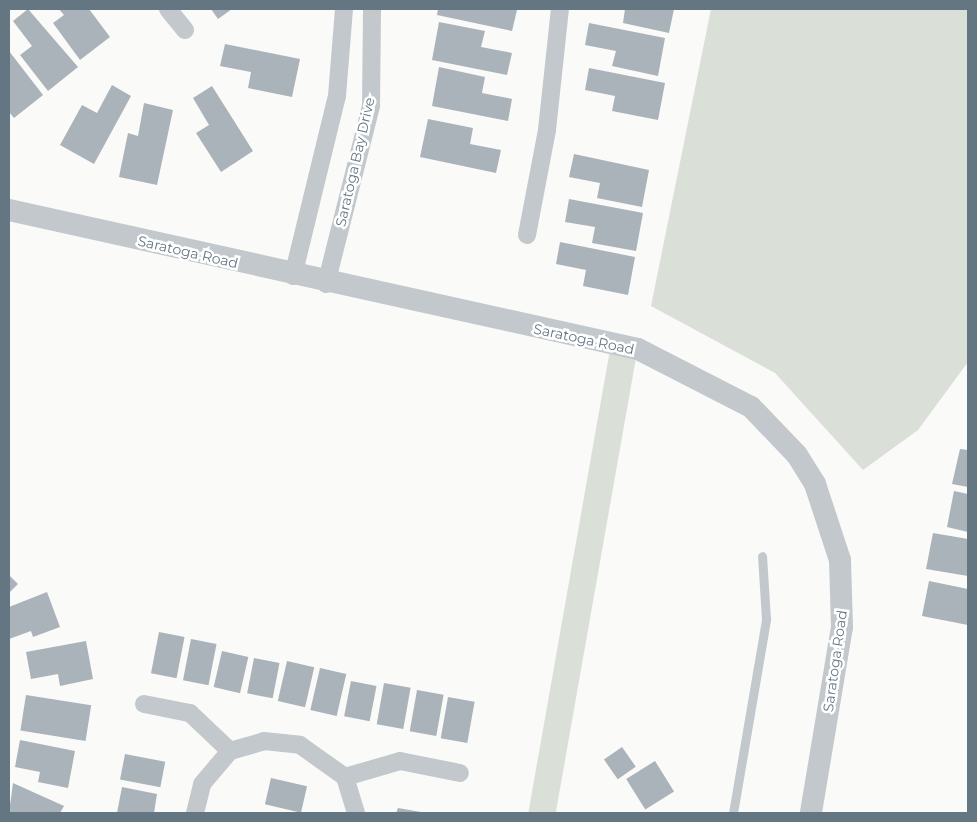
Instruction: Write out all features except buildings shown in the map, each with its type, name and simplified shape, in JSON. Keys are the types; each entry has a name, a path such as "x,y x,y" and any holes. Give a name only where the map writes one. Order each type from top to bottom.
{"street":[{"path":"168,9 185,30"},
{"path":"293,276 337,96 344,9"},
{"name":"Saratoga Bay Drive","path":"326,284 371,106 372,9"},
{"path":"527,235 547,130 560,9"},
{"name":"Saratoga Road","path":"9,210 326,284 638,350 751,407 775,429 810,477 828,515 844,593 842,627 811,813"},
{"path":"144,704 190,714 230,751"},
{"path":"195,813 202,784 230,751 264,741 300,745 345,777 356,813"},
{"path":"345,777 400,761 460,773"}],"lane":[{"path":"733,813 766,618 762,556"}],"shaded area":[{"path":"711,9 968,9 968,362 918,430 863,470 775,373 651,306"},
{"path":"611,344 638,349 556,813 528,813"}]}
